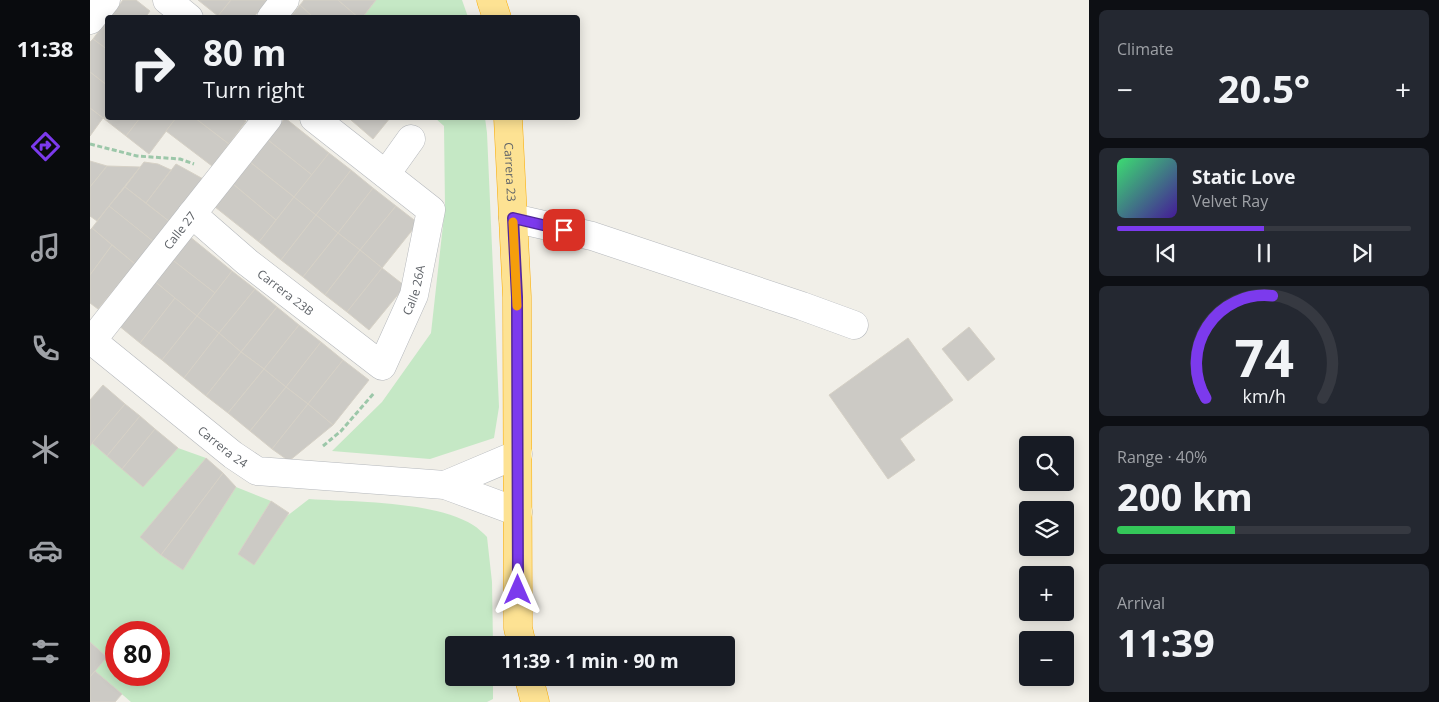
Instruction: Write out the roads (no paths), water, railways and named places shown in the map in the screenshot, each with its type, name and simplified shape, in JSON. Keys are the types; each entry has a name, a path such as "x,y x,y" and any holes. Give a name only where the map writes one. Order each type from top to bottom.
{"highway":[{"path":"491,0 496,15"},
{"name":"Carrera 23","path":"508,120 517,297 518,628 520,636"},
{"path":"531,686 535,702"}],"street":[{"path":"90,20 106,0"},
{"path":"167,0 184,15"},
{"path":"273,15 284,0"},
{"name":"Calle 27","path":"91,340 266,120"},
{"path":"317,120 386,174 411,139"},
{"name":"Calle 26A","path":"382,366 414,295 431,210 386,174"},
{"name":"Carrera 23B","path":"192,214 247,262 382,366"},
{"path":"513,218 592,236 854,325"},
{"name":"Carrera 24","path":"91,340 233,455 257,471 445,484 518,512"},
{"name":"Carrera 24","path":"445,484 518,454"}]}
